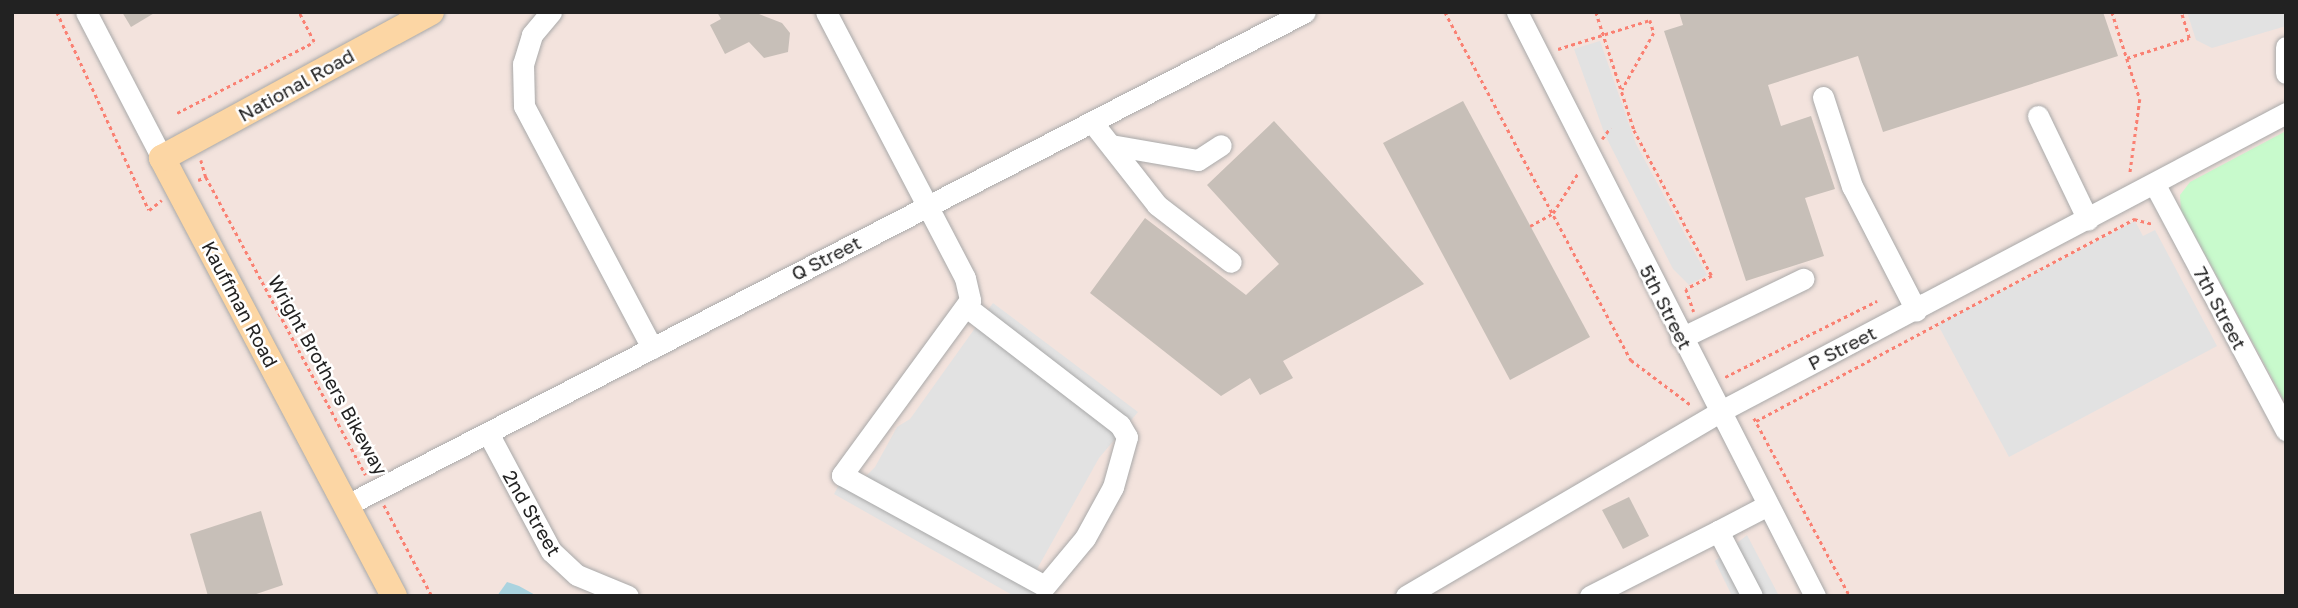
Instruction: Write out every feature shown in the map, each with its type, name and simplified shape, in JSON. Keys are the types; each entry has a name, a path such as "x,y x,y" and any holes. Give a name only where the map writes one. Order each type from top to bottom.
{"main road":[{"name":"National Road","path":"162,158 431,12"},
{"name":"Kauffman Road","path":"162,158 394,596"}],"street":[{"name":"Kauffman Road","path":"86,12 162,158"},
{"path":"551,12 532,35 523,64 524,106 652,348"},
{"path":"826,12 965,278 968,308 842,475 1045,586 1085,538 1113,487 1127,436 1120,425 968,308"},
{"name":"Q Street","path":"347,505 1305,12"},
{"name":"5th Street","path":"1517,14 1690,332 1719,412 1815,596"},
{"path":"2286,47 2286,73"},
{"path":"1824,97 1852,186 1916,310"},
{"name":"P Street","path":"1406,596 1719,412 2155,185 2286,113"},
{"path":"2038,116 2088,220"},
{"path":"1092,122 1157,205 1231,261"},
{"path":"1111,145 1198,160 1221,145"},
{"name":"7th Street","path":"2155,185 2286,430"},
{"path":"1690,332 1803,279"},
{"name":"2nd Street","path":"488,433 551,551 577,575 628,596"},
{"path":"1590,596 1768,505"},
{"path":"1718,531 1752,596"}],"path":[{"path":"57,12 149,210 164,198"},
{"path":"177,113 314,42 299,12"},
{"path":"1446,12 1631,360 1691,405"},
{"path":"1595,12 1634,130 1712,276 1686,289 1690,332"},
{"path":"2112,12 2140,99 2129,177"},
{"path":"2127,58 2189,38 2181,12"},
{"path":"1538,55 1650,20 1654,33 1622,92"},
{"name":"Wright Brothers Bikeway","path":"200,157 206,177 432,596"},
{"path":"195,181 206,177"},
{"path":"1530,226 1553,213"},
{"path":"1850,596 1755,420 2134,219 2155,225"},
{"path":"1725,377 1877,301"},
{"path":"1718,365 1726,382"}],"shaded area":[{"path":"12,12 2286,12 2286,596 12,596"},
{"path":"2187,12 2286,12 2286,26 2212,48 2196,40"},
{"path":"1600,41 1636,144 1707,275 1689,285 1673,269 1605,135 1574,49"},
{"path":"2135,221 2143,236 2155,230 2217,346 2009,457 1938,325"},
{"path":"993,303 1138,412 1099,458 1036,571 1045,577 1034,596 1014,596 834,494 848,468 865,477 875,467 897,427 910,419"},
{"path":"1747,535 1779,596 1732,596 1715,561"}],"green space":[{"path":"2286,131 2286,404 2181,210 2180,195 2190,182"}],"water":[{"path":"507,582 519,586 537,596 497,596"}],"building":[{"path":"122,12 156,12 131,27"},
{"path":"717,12 754,12 782,23 790,33 788,52 764,58 749,42 725,54 710,25 721,19"},
{"path":"1679,12 2103,12 2118,56 1883,132 1858,56 1768,85 1781,126 1811,116 1835,189 1805,198 1824,256 1746,281 1664,31 1683,25"},
{"path":"1463,101 1590,337 1510,380 1383,143"},
{"path":"1274,121 1424,284 1283,361 1293,378 1260,395 1250,378 1221,396 1090,293 1145,218 1246,295 1279,264 1207,185"},
{"path":"1629,497 1649,536 1623,549 1602,510"},
{"path":"261,511 283,585 250,596 208,596 190,534"}]}
